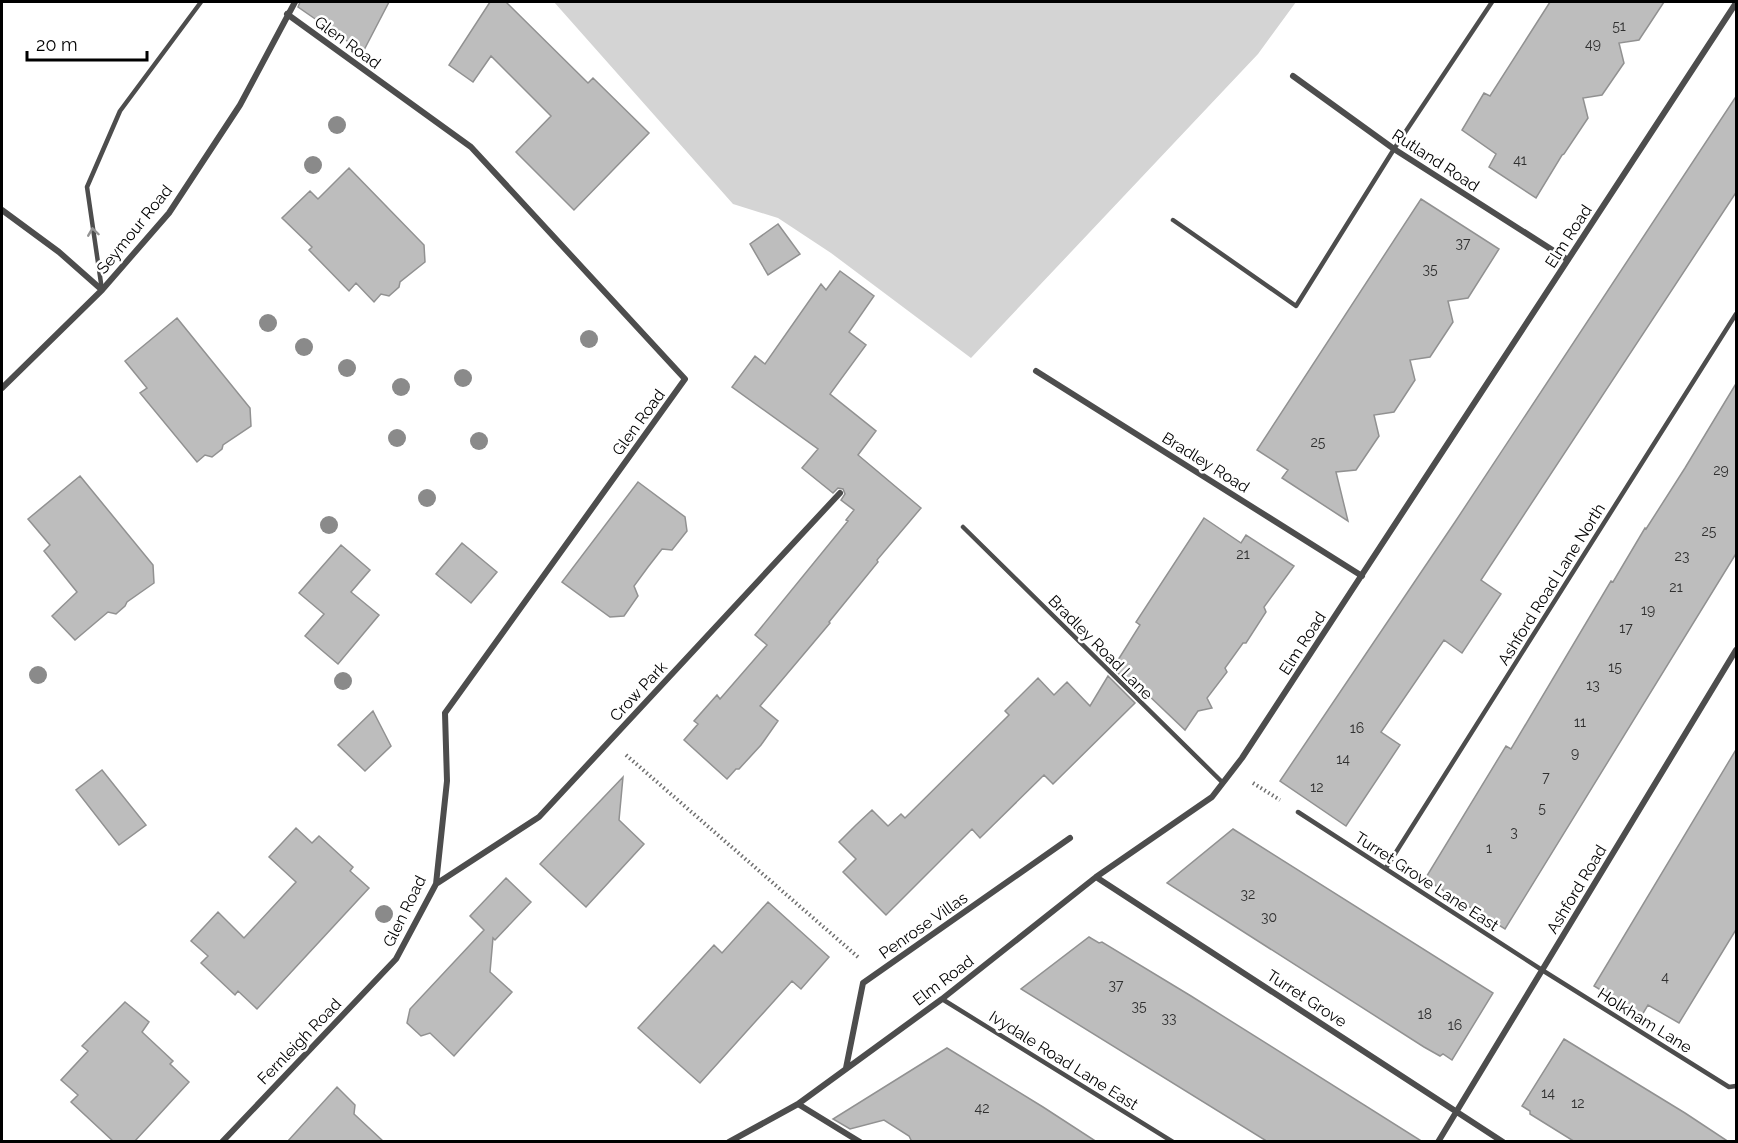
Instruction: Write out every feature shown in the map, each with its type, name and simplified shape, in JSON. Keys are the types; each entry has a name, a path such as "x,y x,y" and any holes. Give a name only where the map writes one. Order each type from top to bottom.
{"street":[{"name":"Seymour Road","path":"2,388 102,290 169,213 240,105 295,2"},
{"name":"Elm Road","path":"729,1142 798,1104 942,999 1096,877 1212,797 1233,770 1362,576 1737,3"},
{"name":"Glen Road","path":"287,15 471,147 685,380 445,713 447,781 436,884 396,959"},
{"name":"Rutland Road","path":"1293,76 1394,149 1568,260"},
{"path":"2,210 59,252 102,290"},
{"name":"Bradley Road","path":"1036,371 1362,576"},
{"name":"Crow Park","path":"436,884 539,817 840,493"},
{"name":"Ashford Road","path":"1438,1142 1737,650"},
{"name":"Penrose Villas","path":"846,1068 863,983 1070,837"},
{"name":"Turret Grove","path":"1096,877 1503,1142"},
{"name":"Fernleigh Road","path":"222,1142 396,959"},
{"path":"798,1104 860,1142"}],"lane":[{"path":"102,290 87,187 120,111 201,2"},
{"path":"1173,220 1296,306 1394,149 1492,2"},
{"name":"Ashford Road Lane North","path":"1386,868 1737,314"},
{"name":"Bradley Road Lane","path":"963,527 1223,783"},
{"name":"Turret Grove Lane East","path":"1298,812 1542,970"},
{"name":"Holkham Lane","path":"1542,970 1729,1087 1737,1086"},
{"name":"Ivydale Road Lane East","path":"942,999 1173,1142"}],"path":[{"path":"610,741 877,974"},
{"path":"1233,770 1298,812"}],"shaded area":[{"path":"554,2 1296,2 1258,54 971,358 831,253 778,218 733,204"}],"building":[{"path":"300,2 389,2 363,52 298,7"},
{"path":"490,2 506,2 588,83 593,78 649,133 574,210 516,152 551,116 491,56 473,82 449,65"},
{"path":"1550,2 1664,2 1639,40 1619,43 1624,63 1602,95 1583,98 1588,118 1536,198 1489,167 1496,154 1462,130 1484,93 1490,96"},
{"path":"1737,95 1737,191 1481,580 1501,594 1462,653 1444,640 1381,732 1400,745 1346,826 1280,781 1455,522"},
{"path":"349,168 424,245 425,262 400,282 399,287 389,296 381,294 374,302 356,283 349,291 309,250 312,247 282,218 310,191 318,199"},
{"path":"1421,199 1499,249 1468,298 1448,301 1453,322 1430,357 1410,360 1415,380 1394,412 1374,415 1379,436 1356,470 1336,472 1348,521 1282,478 1288,470 1257,450"},
{"path":"778,224 800,254 768,275 750,244"},
{"path":"840,271 874,296 849,332 866,345 830,394 876,431 858,455 921,508 877,560 878,562 830,623 760,706 778,721 761,745 727,779 684,740 698,724 694,721 717,695 720,699 767,645 755,635 848,521 846,520 854,510 841,500 845,494 843,489 838,488 833,493 802,468 818,449 732,387 755,356 765,364 821,284 826,290"},
{"path":"177,318 250,408 251,426 223,445 222,449 212,457 205,455 197,462 140,393 147,388 125,361"},
{"path":"1737,382 1737,552 1505,929 1425,879 1506,746 1511,749 1611,581 1613,582"},
{"path":"80,476 153,565 154,583 127,602 116,614 108,612 75,640 52,616 77,592 44,551 50,545 28,519"},
{"path":"638,482 685,517 687,531 672,550 662,549 648,567 634,586 638,596 624,616 610,617 562,582"},
{"path":"1204,518 1241,543 1246,535 1294,566 1264,607 1266,612 1246,643 1243,643 1225,668 1227,672 1207,698 1212,708 1198,711 1185,730 1145,692 1141,696 1113,668 1140,625 1136,622"},
{"path":"462,543 497,572 471,603 436,574"},
{"path":"341,545 370,570 351,592 379,615 338,664 305,636 324,614 299,593"},
{"path":"1108,676 1135,703 1053,784 1044,775 980,838 972,829 886,915 843,872 856,859 839,842 856,825 872,810 888,826 901,814 905,818 1009,715 1005,711 1038,678 1054,695 1067,682 1090,706"},
{"path":"373,711 391,746 365,771 338,745"},
{"path":"1737,748 1737,928 1679,1023 1648,1005 1642,1015 1594,986"},
{"path":"102,770 146,825 119,845 76,790"},
{"path":"623,777 619,820 644,844 586,907 540,864"},
{"path":"296,828 312,843 319,836 353,867 350,871 369,888 257,1009 238,991 235,995 201,963 208,956 191,941 218,912 244,938 296,882 269,857"},
{"path":"1233,829 1493,993 1452,1060 1424,1047 1167,883"},
{"path":"506,878 531,902 495,940 493,938 490,972 512,992 454,1056 430,1033 421,1036 407,1023 410,1009 484,930 470,916"},
{"path":"768,902 829,957 801,989 792,981 700,1083 638,1028 714,945 722,953"},
{"path":"1089,937 1099,943 1102,942 1191,996 1423,1142 1268,1142 1021,989"},
{"path":"125,1002 149,1022 142,1032 173,1061 170,1064 189,1082 134,1142 114,1142 71,1102 78,1095 61,1080 88,1051 82,1046"},
{"path":"1564,1039 1729,1142 1575,1142 1530,1114 1530,1111 1522,1106"},
{"path":"947,1048 1097,1142 912,1142 909,1136 884,1120 850,1129 833,1119"},
{"path":"337,1087 355,1105 354,1114 384,1142 287,1142"}]}
